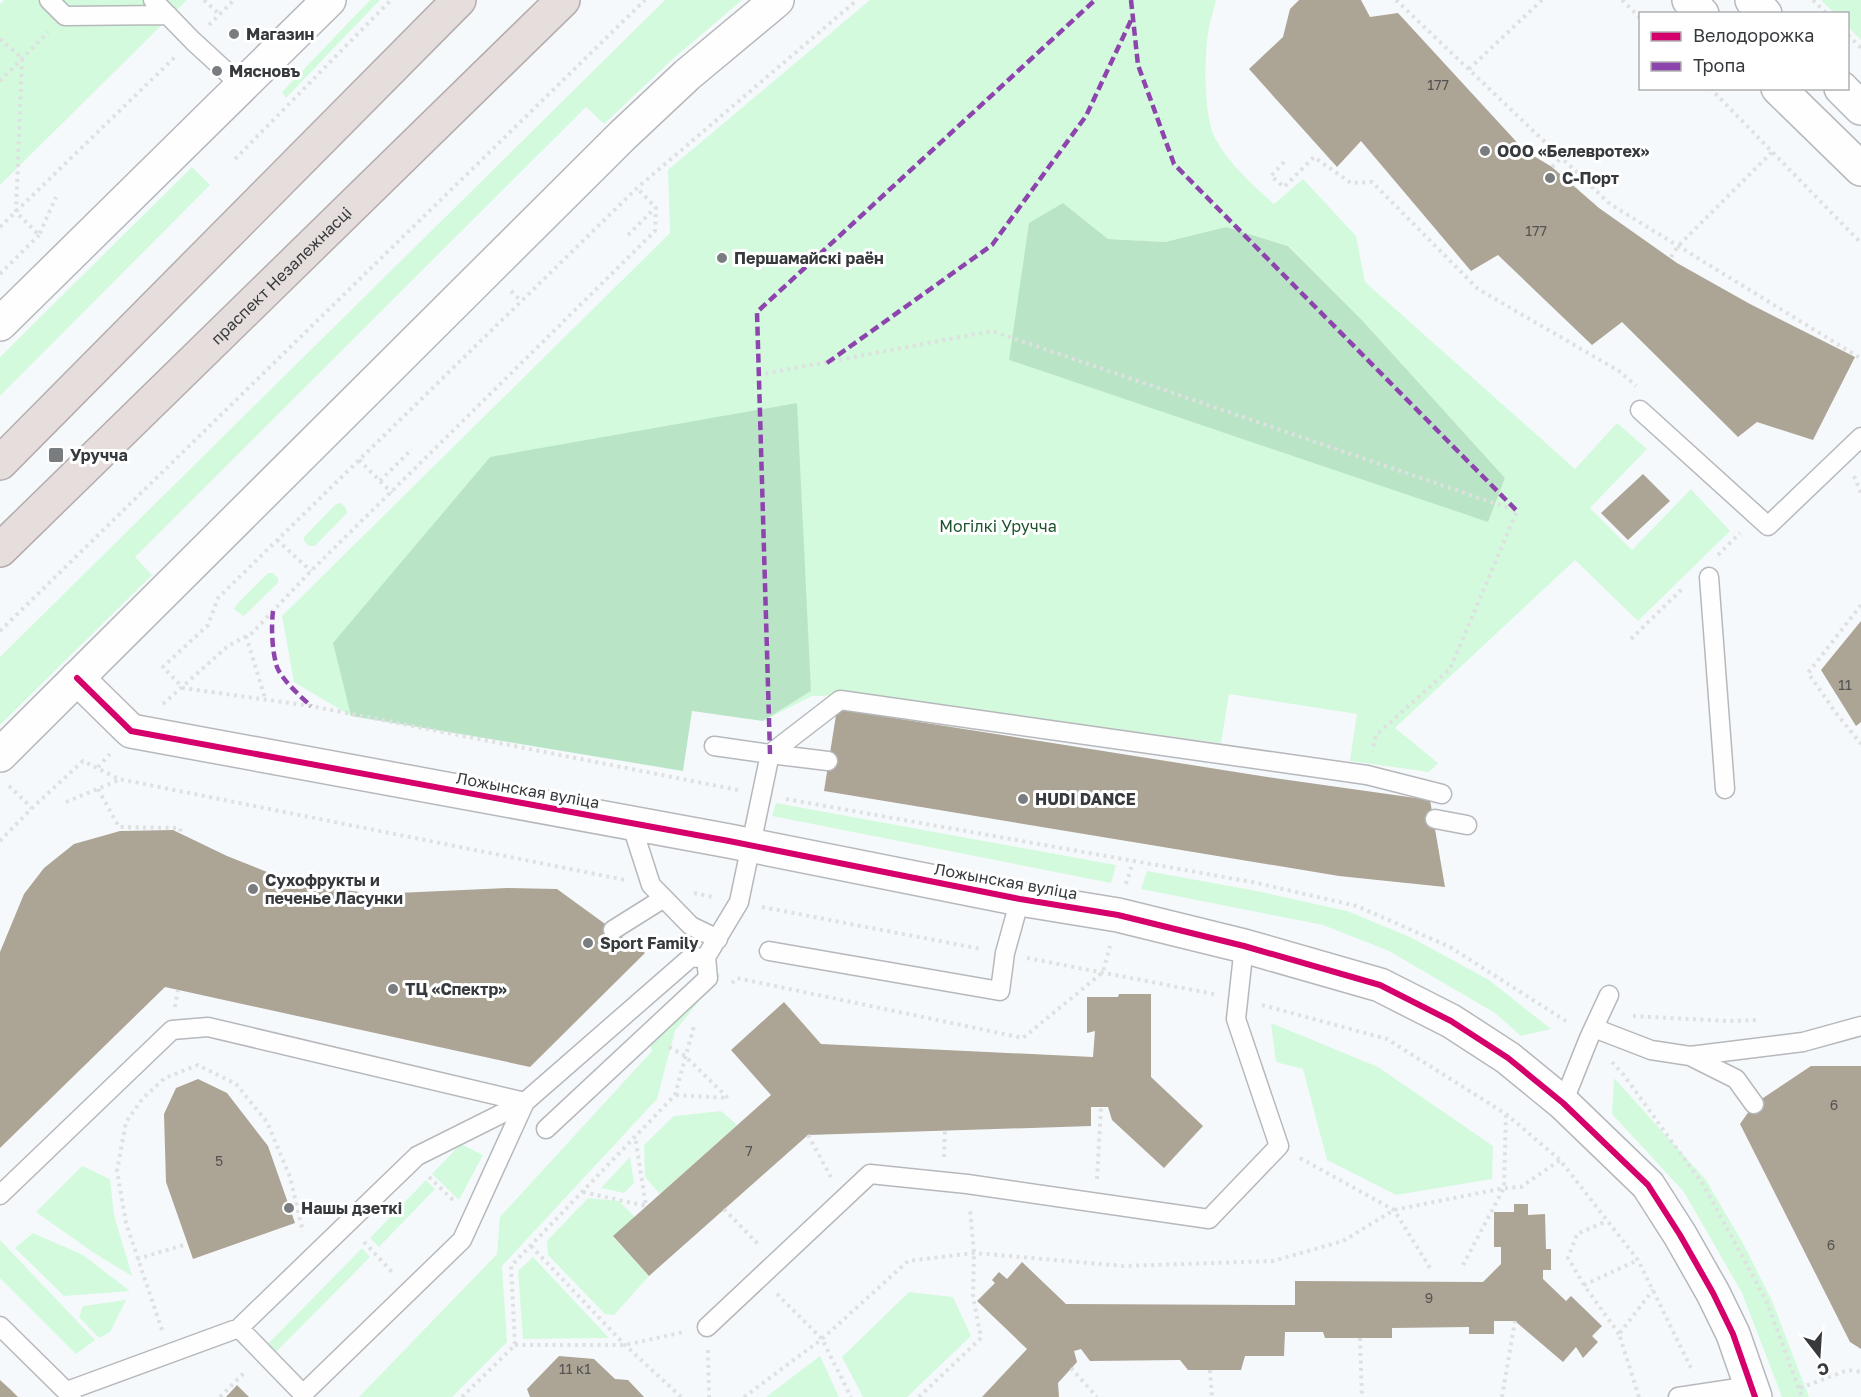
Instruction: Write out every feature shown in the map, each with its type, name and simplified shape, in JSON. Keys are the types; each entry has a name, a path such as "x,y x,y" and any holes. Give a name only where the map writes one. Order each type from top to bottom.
{"highway":[{"path":"0,463 459,0"},
{"name":"праспект Незалежнасці","path":"0,550 563,0"}],"street":[{"path":"0,324 329,0"},
{"path":"0,755 622,136 687,75 777,0"},
{"path":"1689,0 1700,12"},
{"path":"1752,0 1764,12"},
{"path":"1780,90 1861,169"},
{"path":"1843,90 1861,108"},
{"name":"Ложынская вуліца","path":"77,678 131,731 631,823 1020,899 1118,915 1244,946 1380,986 1451,1021 1508,1058 1563,1103 1648,1185 1713,1293 1733,1334 1753,1391"}],"lane":[{"path":"49,0 64,16 168,15"},
{"path":"153,0 242,86"},
{"path":"1640,410 1768,526 1861,437"},
{"path":"1709,577 1725,789"},
{"path":"0,1326 69,1394 239,1328 417,1156 525,1102 718,939 739,903 770,754 840,700 1367,775 1442,794"},
{"path":"714,746 828,760"},
{"path":"1435,819 1467,825"},
{"path":"631,823 651,885 691,926 718,939"},
{"path":"613,930 664,898"},
{"path":"769,951 1000,991 1005,954 1020,899"},
{"path":"707,1327 870,1174 967,1184 1209,1219 1279,1146 1236,1019 1244,946"},
{"path":"546,1129 708,978 698,958"},
{"path":"1563,1103 1593,1028 1610,994"},
{"path":"1593,1028 1651,1050 1690,1056 1803,1042 1861,1026"},
{"path":"0,1195 172,1030 208,1027 525,1102"},
{"path":"1690,1056 1736,1079 1754,1104"},
{"path":"239,1328 303,1394 462,1240 525,1102"},
{"path":"1678,1397 1753,1391"}],"path":[{"path":"204,0 219,14"},
{"path":"235,159 391,0"},
{"path":"0,631 645,0"},
{"path":"637,188 656,208 655,231 311,571 252,633 228,646 183,688 162,667 208,625 218,598 637,188 856,0"},
{"path":"1396,0 1610,204 1861,358"},
{"path":"1469,69 1542,0"},
{"path":"1623,0 1639,16"},
{"path":"1813,0 1825,12"},
{"path":"0,81 64,16"},
{"path":"1849,36 1861,48"},
{"path":"0,39 22,58"},
{"path":"22,58 16,212 39,236"},
{"path":"2,224 146,84"},
{"path":"1712,90 1861,243"},
{"path":"1671,257 1678,246 1772,152"},
{"path":"1284,162 1271,176 1284,187 1314,157 1351,183 1372,182 1478,289 1619,370 1636,386"},
{"path":"1552,167 1561,158"},
{"path":"0,274 39,236 56,197"},
{"path":"628,235 656,208"},
{"path":"758,375 992,331 1517,511 1450,669 1376,735 1367,775"},
{"path":"380,481 412,449"},
{"path":"359,460 392,493"},
{"path":"1853,473 1861,493"},
{"path":"277,540 311,571"},
{"path":"1861,605 1808,673 1861,744"},
{"path":"246,636 265,699"},
{"path":"0,841 82,760 98,767"},
{"path":"66,802 119,779"},
{"path":"9,785 32,808"},
{"path":"98,789 119,827 180,828 181,834"},
{"path":"1623,1074 1633,1015 1727,1021 1761,1020"},
{"path":"675,1050 685,1056 728,1098 675,1095"},
{"path":"171,1353 126,1223 117,1171 126,1122 143,1098 165,1078 198,1065 236,1084 267,1122 290,1178 310,1260"},
{"path":"1096,1203 1101,1107"},
{"path":"515,1345 511,1266 657,1111"},
{"path":"1463,1265 1504,1188 1506,1114"},
{"path":"808,1135 843,1199"},
{"path":"583,1192 646,1206 635,1136"},
{"path":"1279,1146 1394,1210 1430,1268"},
{"path":"413,1160 471,1219"},
{"path":"744,1397 822,1339 908,1261 974,1253 1124,1266 1273,1262 1343,1241 1394,1210 1504,1188 1521,1187 1560,1160"},
{"path":"919,1397 981,1338 973,1297 974,1253 967,1184"},
{"path":"724,1209 777,1263"},
{"path":"1607,1221 1577,1234 1568,1258 1619,1334 1639,1397"},
{"path":"347,1223 409,1291"},
{"path":"137,1259 187,1244"},
{"path":"531,1246 625,1345 681,1397"},
{"path":"1584,1285 1638,1260"},
{"path":"761,1278 822,1339 851,1397"},
{"path":"1619,1334 1653,1290"},
{"path":"1503,1397 1515,1321"},
{"path":"462,1397 515,1345 625,1345 707,1327 709,1397"},
{"path":"1360,1338 1362,1397"},
{"path":"220,1397 263,1353"},
{"path":"1071,1368 1097,1397"},
{"path":"1210,1370 1212,1397"},
{"path":"1800,1388 1848,1370 1861,1372"}],"green space":[{"path":"4,0 187,0 0,185 0,4"},
{"path":"370,0 380,0 286,98 282,92"},
{"path":"665,0 742,0 674,58 604,124 586,107 135,557 152,575 0,725 0,657"},
{"name":"Могілкі Уручча","path":"870,0 1216,0 1209,27 1206,53 1209,116 1216,140 1242,174 1274,204 1303,179 1356,236 1365,282 1575,469 1617,423 1647,449 1590,508 1632,550 1691,489 1730,531 1638,621 1575,560 1395,728 1438,763 1429,772 1350,761 1357,714 1229,694 1221,743 864,695 812,696 763,721 811,691 490,457 334,643 351,716 294,682 282,616 670,233 668,170","holes":["1063,203 1108,239 1165,242 1226,227 1289,246 1361,319 1505,478 1488,521 1009,360"]},
{"path":"1821,0 1861,0 1861,40 1849,28 1849,12 1833,12"},
{"path":"192,167 210,185 0,396 0,357"},
{"path":"1063,203 1108,239 1165,242 1226,227 1288,246 1361,319 1505,478 1488,522 1009,360 1029,223"},
{"path":"797,403 811,691 763,721 692,711 683,771 351,716 333,643 490,457"},
{"path":"341,503 347,513 315,546 309,546 304,541 304,537 336,504"},
{"path":"268,573 273,573 278,578 278,583 243,616 234,609 236,605"},
{"path":"776,803 1116,865 1111,883 772,816"},
{"path":"1147,871 1257,891 1347,911 1410,937 1489,980 1551,1029 1521,1036 1495,1013 1389,951 1323,925 1141,889"},
{"path":"721,974 675,1031 657,1099 502,1266 507,1342 452,1397 359,1397 497,1254 500,1217 652,1051 649,1041 705,978"},
{"path":"1271,1023 1378,1067 1493,1146 1492,1179 1396,1195 1327,1160 1303,1069 1276,1062"},
{"path":"1614,1078 1706,1180 1745,1247 1772,1301 1809,1397 1782,1397 1742,1293 1684,1192 1612,1114"},
{"path":"721,1111 737,1125 660,1194 645,1177 644,1145 674,1116"},
{"path":"461,1144 483,1155 459,1200 432,1174"},
{"path":"630,1157 634,1183 624,1193 601,1188"},
{"path":"82,1166 110,1179 114,1215 132,1276 94,1253 36,1212"},
{"path":"426,1180 435,1189 379,1247 370,1238"},
{"path":"588,1198 619,1201 635,1217 613,1237 649,1276 614,1315 605,1314 548,1255 547,1241"},
{"path":"33,1233 83,1255 130,1291 64,1296 15,1248"},
{"path":"0,1240 95,1340 76,1354 0,1278"},
{"path":"362,1248 370,1257 274,1354 266,1346"},
{"path":"533,1257 609,1338 523,1339 518,1271"},
{"path":"909,1292 953,1297 971,1336 907,1397 863,1397 842,1357"},
{"path":"126,1300 110,1332 99,1338 79,1317 83,1306"},
{"path":"820,1356 839,1397 766,1397"}],"building":[{"path":"1299,0 1361,0 1370,17 1398,13 1524,150 1552,167 1599,208 1677,263 1750,304 1855,357 1813,440 1757,422 1738,437 1622,322 1592,345 1498,255 1471,271 1361,141 1337,167 1249,69 1283,37 1290,9"},
{"path":"1643,474 1670,501 1628,540 1601,513"},
{"path":"1861,621 1861,722 1856,726 1821,670"},
{"path":"837,709 1274,778 1430,800 1445,887 1339,876 824,791"},
{"name":"ТЦ «Спектр»","path":"173,830 227,856 297,884 375,894 507,888 557,889 645,953 530,1067 165,987 0,1148 0,952 24,894 44,868 74,844 120,831"},
{"path":"1119,994 1151,994 1151,1077 1203,1126 1164,1168 1112,1120 1108,1107 1091,1107 1091,1126 808,1135 649,1276 613,1236 771,1095 731,1050 784,1002 821,1044 1093,1057 1095,1031 1087,1033 1087,997 1118,997"},
{"path":"1811,1066 1861,1066 1861,1349 1850,1342 1740,1124 1754,1104"},
{"path":"198,1079 227,1093 268,1146 295,1223 193,1259 166,1182 164,1114 176,1088"},
{"path":"1514,1204 1528,1204 1528,1215 1545,1214 1546,1249 1551,1249 1551,1270 1543,1270 1543,1279 1566,1301 1571,1296 1602,1326 1592,1336 1598,1342 1583,1358 1576,1347 1563,1362 1515,1321 1494,1321 1494,1334 1469,1334 1469,1327 1392,1328 1392,1338 1325,1338 1323,1332 1285,1332 1284,1356 1245,1356 1241,1370 1188,1370 1180,1360 1090,1361 1081,1349 1074,1351 1077,1362 1058,1383 1059,1397 982,1397 1027,1349 977,1301 995,1283 992,1280 999,1272 1007,1279 1022,1262 1066,1304 1295,1305 1295,1281 1483,1282 1501,1264 1501,1247 1494,1247 1494,1212 1514,1212"},
{"path":"559,1356 594,1359 615,1379 628,1380 644,1397 530,1397 527,1389"},
{"path":"0,1380 11,1390 18,1397 0,1397"},
{"path":"237,1385 249,1397 226,1397"}],"marked path":[{"path":"770,754 757,312 1095,0"},
{"path":"1131,0 1138,65 1174,164 1517,511"},
{"path":"827,363 992,245 1086,116 1133,16"},
{"path":"273,611 272,639 277,667 287,683 311,706"}],"cycle path":[{"path":"77,678 131,731 729,841 1020,899 1118,915 1244,946 1380,985 1451,1021 1508,1058 1563,1103 1648,1185 1713,1293 1733,1334 1755,1397"}],"place":[{"name":"Магазин","path":"234,34"},
{"name":"Мясновъ","path":"217,71"},
{"name":"ООО «Белевротех»","path":"1485,151"},
{"name":"С-Порт","path":"1550,178"},
{"name":"Першамайскі раён","path":"722,258"},
{"name":"Уручча","path":"56,455"},
{"name":"HUDI DANCE","path":"1023,799"},
{"name":"Сухофрукты и печенье Ласунки","path":"253,889"},
{"name":"Sport Family","path":"588,943"},
{"name":"ТЦ «Спектр»","path":"393,989"},
{"name":"Нашы дзеткі","path":"289,1208"}]}
